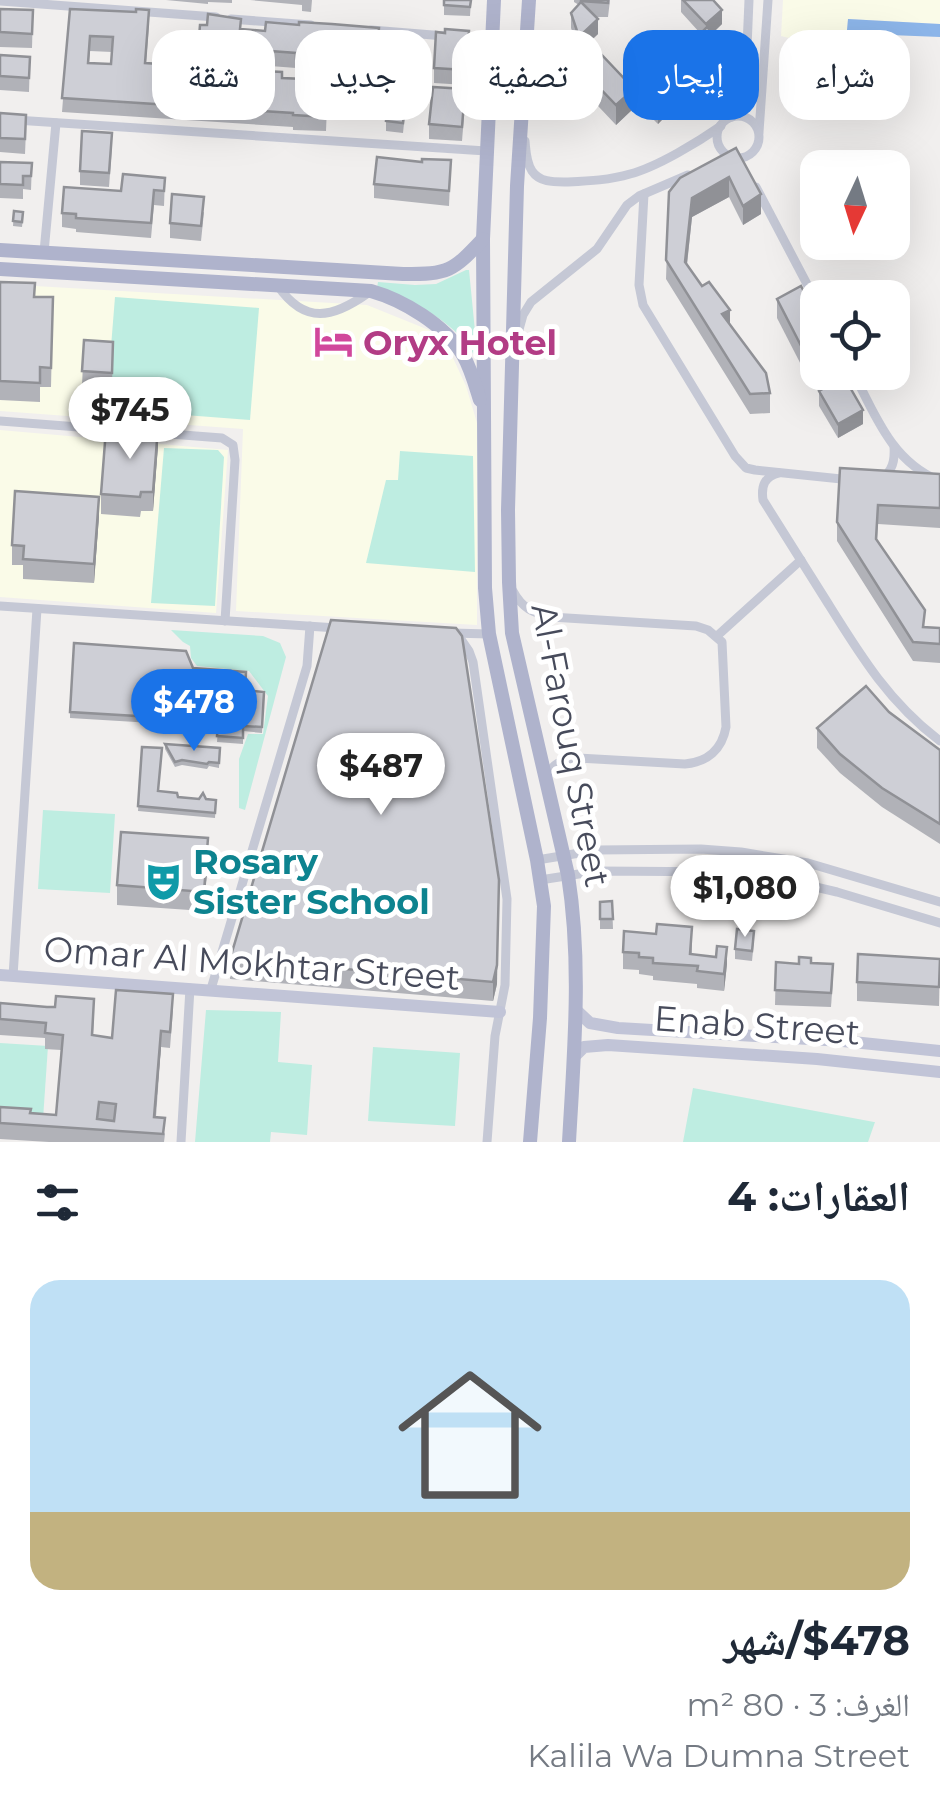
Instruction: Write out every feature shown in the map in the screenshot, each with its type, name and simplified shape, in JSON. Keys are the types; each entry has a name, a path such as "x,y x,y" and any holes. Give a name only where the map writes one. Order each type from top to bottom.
{"main road":[{"name":"Al-Farouq Street","path":"493,30 494,0"},
{"name":"Al-Farouq Street","path":"528,30 530,0"},
{"name":"Al-Farouq Street","path":"488,120 483,239 485,588 489,634 537,860 544,933 530,1142"},
{"name":"Al-Farouq Street","path":"521,120 509,582 512,632 568,875 575,933 576,1010 569,1142"},
{"path":"0,250 436,274 457,266 483,239"},
{"path":"148,258 148,278"},
{"path":"0,269 371,291 401,303 456,344 468,365 485,415"}],"street":[{"path":"0,0 314,25"},
{"path":"747,30 749,0"},
{"path":"720,160 742,161 758,145 768,0"},
{"path":"354,28 452,36"},
{"path":"0,119 486,152"},
{"path":"523,120 531,170 543,180 553,182 632,174 707,136 728,120"},
{"path":"749,120 759,132"},
{"path":"44,252 56,123"},
{"path":"720,126 720,147 742,161"},
{"path":"512,360 523,314 531,302 597,249 628,206 644,194 705,167"},
{"path":"754,184 805,280"},
{"path":"644,194 639,286 648,315 740,462 755,470 870,482 887,474 894,446"},
{"path":"278,286 293,304 314,314 344,309 371,291"},
{"path":"863,390 894,446 914,468 940,481"},
{"path":"0,421 222,438 233,445 225,621"},
{"path":"781,473 772,475 764,484 763,500 886,692 940,741"},
{"path":"717,636 801,560"},
{"path":"509,582 524,608 536,614 696,626 722,642 726,727 715,752 685,764 562,760 551,766 544,780"},
{"path":"0,606 348,628"},
{"path":"7,975 36,609"},
{"path":"211,989 307,666 310,626"},
{"path":"444,633 489,634"},
{"path":"456,633 472,662 506,878 508,959 495,1036 487,1142"},
{"path":"537,860 598,850 701,850 776,856 940,902"},
{"path":"540,880 598,871 740,872 820,888 940,923"},
{"name":"Omar Al Mokhtar Street","path":"7,975 500,1012"},
{"path":"181,1142 190,988"},
{"name":"Enab Street","path":"576,1010 590,1023 618,1028 940,1050"},
{"name":"Enab Street","path":"574,1056 582,1048 602,1045 817,1058 940,1072"}],"shaded area":[{"path":"783,0 940,0 940,24 848,19 847,30 781,30"},
{"path":"0,284 367,305 429,330 453,358 477,423 477,625 236,611 243,429 0,411"},
{"path":"0,430 228,450 216,613 0,597"}],"green space":[{"path":"466,270 478,362 448,325 407,300 377,288 378,282 436,284"},
{"path":"115,297 259,308 250,420 106,409"},
{"path":"164,448 218,450 224,457 215,606 151,603"},
{"path":"400,451 473,456 475,572 366,563 386,480 398,480"},
{"path":"171,630 263,636 280,643 286,657 245,810 239,808 239,759 248,734 263,734 268,696 249,671 197,666 191,658 190,646"},
{"path":"43,810 115,814 110,893 38,889"},
{"path":"206,1010 281,1012 278,1062 312,1065 307,1135 271,1132 270,1142 195,1142"},
{"path":"0,1043 48,1046 43,1119 0,1115"},
{"path":"373,1047 460,1053 455,1126 368,1121"},
{"path":"693,1088 875,1122 868,1142 683,1142"}],"water":[{"path":"848,19 940,24 940,37 910,36 910,30 847,30"}],"building":[{"path":"444,0 471,0 470,7 444,5"},
{"path":"683,0 713,0 722,10 706,24"},
{"path":"581,2 598,19 586,30 577,30 571,13"},
{"path":"0,9 33,10 32,34 0,32"},
{"path":"70,9 149,10 145,63 152,63 152,104 62,98","holes":["90,36 113,37 111,64 88,63"]},
{"path":"208,14 241,19 240,29 252,30 200,30 200,25 207,25"},
{"path":"266,22 379,28 295,30 295,53 275,51 275,30 265,30"},
{"path":"445,29 457,30 452,30 452,69 434,68 436,32 445,33"},
{"path":"0,55 30,57 29,78 0,76"},
{"path":"603,56 623,77 623,99 616,105 603,91"},
{"path":"275,72 282,72 282,78 295,79 293,113 275,112"},
{"path":"433,87 452,88 452,120 463,120 462,127 429,124"},
{"path":"0,113 26,115 25,139 0,138"},
{"path":"82,131 112,133 109,173 80,171"},
{"path":"736,148 761,194 743,206 729,177 692,198 685,262 702,286 709,282 730,310 722,314 766,373 770,393 750,394 666,260 669,192 680,178"},
{"path":"377,157 422,162 451,160 449,191 374,184"},
{"path":"0,162 32,163 31,176 23,176 23,185 0,184"},
{"path":"123,174 165,178 164,191 154,190 151,223 76,218 76,214 62,213 64,187 121,191"},
{"path":"172,194 204,197 201,226 170,223"},
{"path":"14,211 23,212 22,222 13,221"},
{"path":"0,282 35,283 34,297 53,297 51,368 40,367 40,383 0,381"},
{"path":"800,287 800,344 777,299"},
{"path":"84,340 113,342 112,373 82,371"},
{"path":"851,390 863,410 838,424 819,391"},
{"path":"138,425 158,427 153,492 141,492 140,497 101,494 106,429 138,431"},
{"path":"840,468 940,474 940,508 878,505 876,539 925,610 923,627 940,628 940,644 913,642 837,522"},
{"path":"15,491 99,497 94,564 23,559 24,546 12,545"},
{"path":"331,620 456,628 462,636 499,880 493,982 230,959"},
{"path":"74,643 186,651 193,668 246,672 245,690 264,692 262,727 243,726 243,738 217,736 218,723 200,721 199,726 185,726 186,719 70,712"},
{"path":"866,686 889,712 940,750 940,824 882,788 840,754 817,728"},
{"path":"165,744 220,748 219,763 175,762"},
{"path":"142,747 162,748 158,791 199,799 203,793 206,799 216,800 215,813 138,806"},
{"name":"Rosary Sister School","path":"121,832 208,838 204,892 117,885"},
{"path":"696,874 725,876 724,887 695,884"},
{"path":"740,888 750,889 749,903 739,903"},
{"path":"612,901 613,919 600,919 600,902"},
{"path":"657,924 692,927 690,954 716,957 717,946 727,947 724,974 697,971 698,966 653,963 653,958 623,952 624,931 656,934"},
{"path":"737,929 754,931 752,951 735,949"},
{"path":"858,954 940,959 939,987 857,982"},
{"path":"799,957 811,958 811,963 833,964 831,993 775,990 776,962 799,964"},
{"path":"116,990 173,994 170,1032 161,1031 154,1117 165,1118 163,1134 0,1123 0,1107 56,1115 63,1035 45,1033 46,1023 0,1019 0,1003 55,1007 56,996 94,999 92,1035 112,1038","holes":["99,1102 116,1104 114,1121 97,1119"]}],"place":[{"name":"Oryx Hotel","path":"333,342"},
{"name":"Rosary Sister School","path":"163,881"}]}
